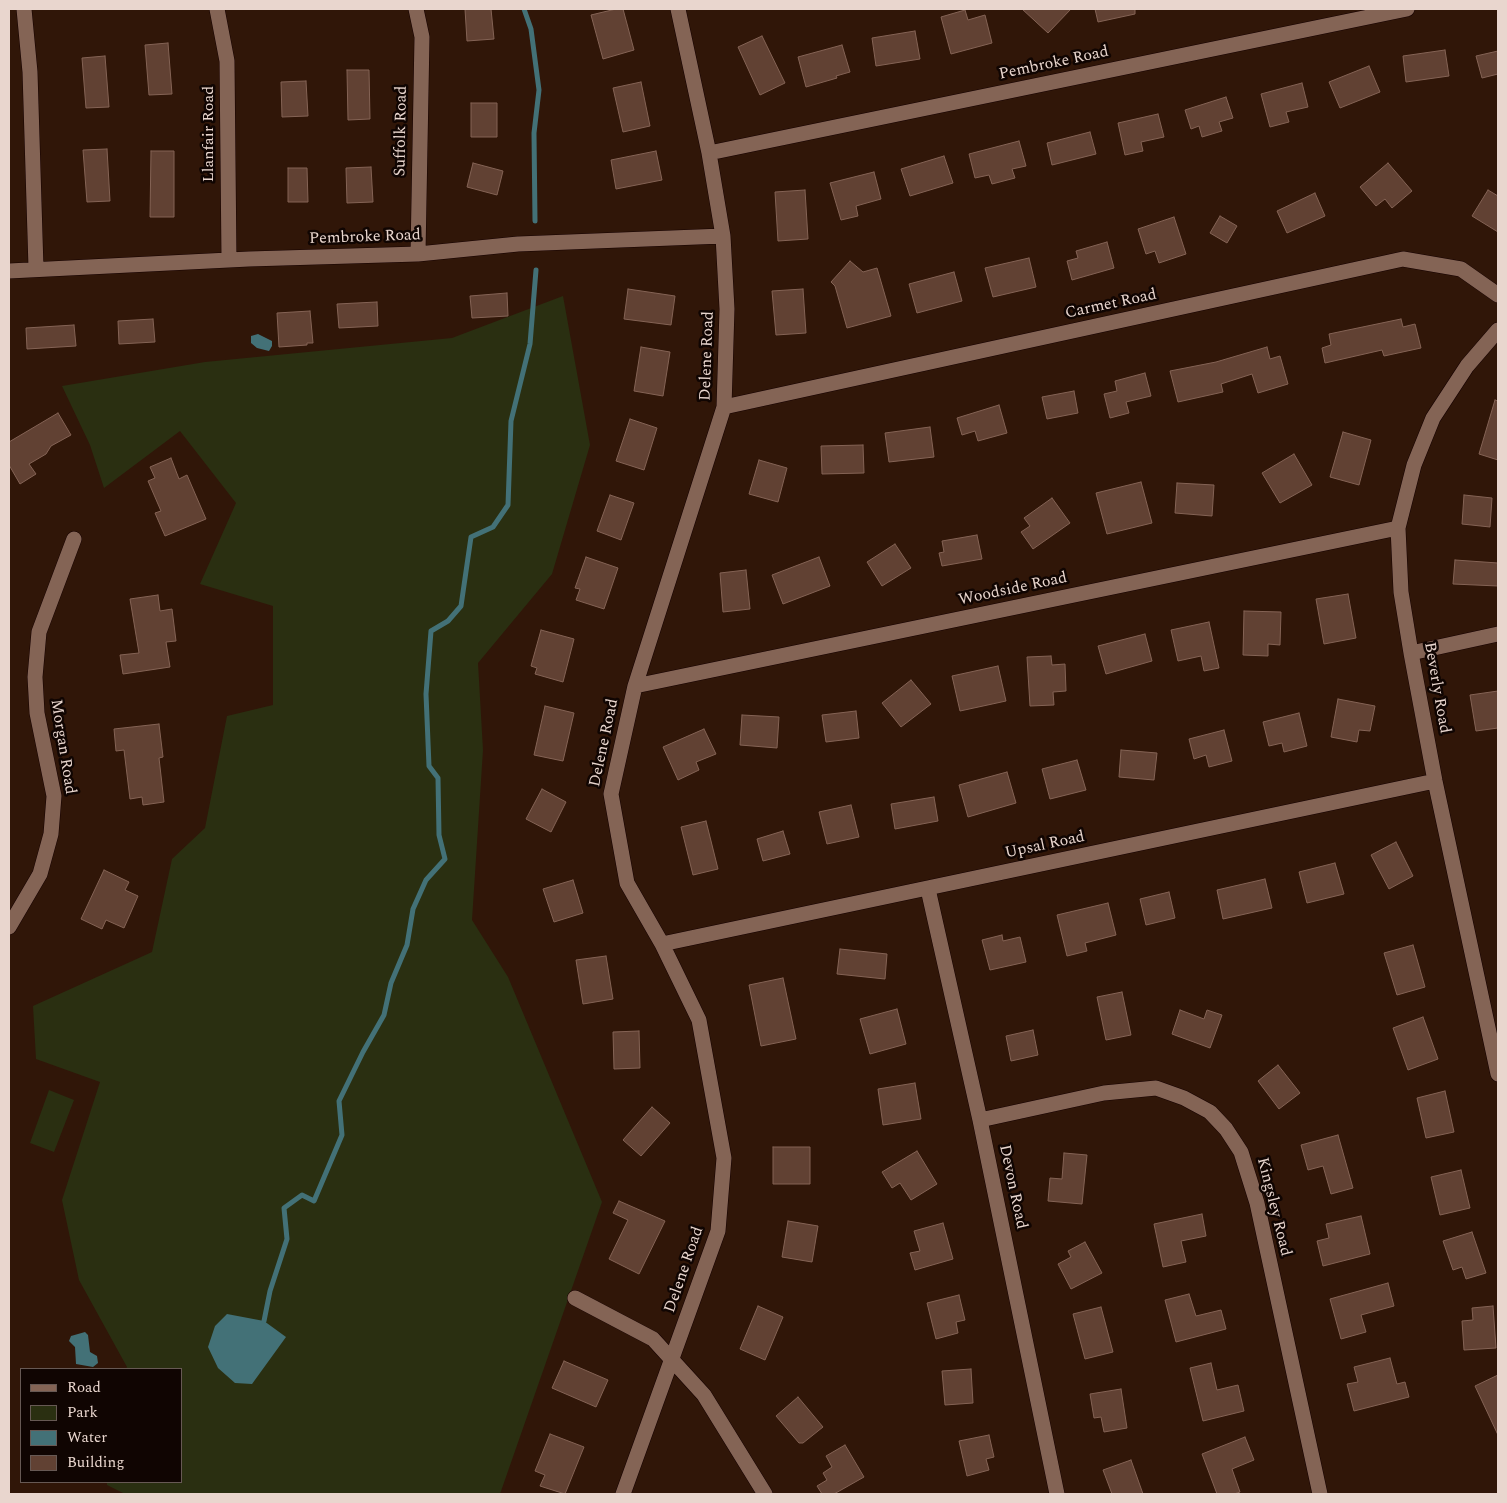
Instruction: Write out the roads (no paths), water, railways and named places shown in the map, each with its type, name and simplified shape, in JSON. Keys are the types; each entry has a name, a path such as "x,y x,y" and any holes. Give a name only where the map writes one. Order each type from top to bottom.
{"street":[{"path":"24,9 30,72 36,268"},
{"name":"Llanfair Road","path":"217,9 227,61 229,260"},
{"name":"Suffolk Road","path":"416,9 422,37 418,254"},
{"name":"Delene Road","path":"623,1494 673,1360 718,1231 724,1158 699,1020 662,944 627,883 611,794 635,686 724,407 728,309 723,236 709,153 678,9"},
{"name":"Pembroke Road","path":"709,153 1407,9"},
{"name":"Pembroke Road","path":"9,270 418,254 518,244 723,236"},
{"name":"Carmet Road","path":"724,407 1403,259 1461,269 1498,294"},
{"name":"Beverly Road","path":"1498,330 1467,366 1433,418 1414,466 1398,528 1401,592 1411,653 1435,781 1498,1074"},
{"name":"Woodside Road","path":"635,686 1398,528"},
{"name":"Morgan Road","path":"9,927 40,874 51,834 54,796 37,714 35,676 39,632 74,539"},
{"path":"1411,653 1498,634"},
{"name":"Upsal Road","path":"662,944 1435,781"},
{"name":"Devon Road","path":"928,889 980,1120 1057,1494"},
{"name":"Kingsley Road","path":"980,1120 1104,1092 1156,1088 1184,1098 1210,1112 1226,1129 1241,1152 1257,1203 1320,1494"},
{"path":"575,1298 653,1339 704,1395 766,1494"}],"water":[{"path":"258,334 272,341 269,351 257,348 251,343 251,336"},
{"path":"227,1314 264,1321 286,1337 252,1384 235,1383 218,1368 208,1347 215,1326"},
{"path":"85,1332 88,1335 90,1352 97,1356 98,1363 93,1367 76,1364 75,1347 69,1341 71,1336"}],"waterway":[{"path":"524,9 531,29 539,90 534,133 535,221"},
{"path":"264,1321 270,1291 287,1239 284,1208 302,1195 314,1201 342,1135 339,1101 384,1015 391,983 407,945 413,909 426,880 445,859 439,835 438,778 429,766 426,694 431,631 448,621 461,606 471,537 493,527 508,505 511,421 530,344 536,270"}]}
